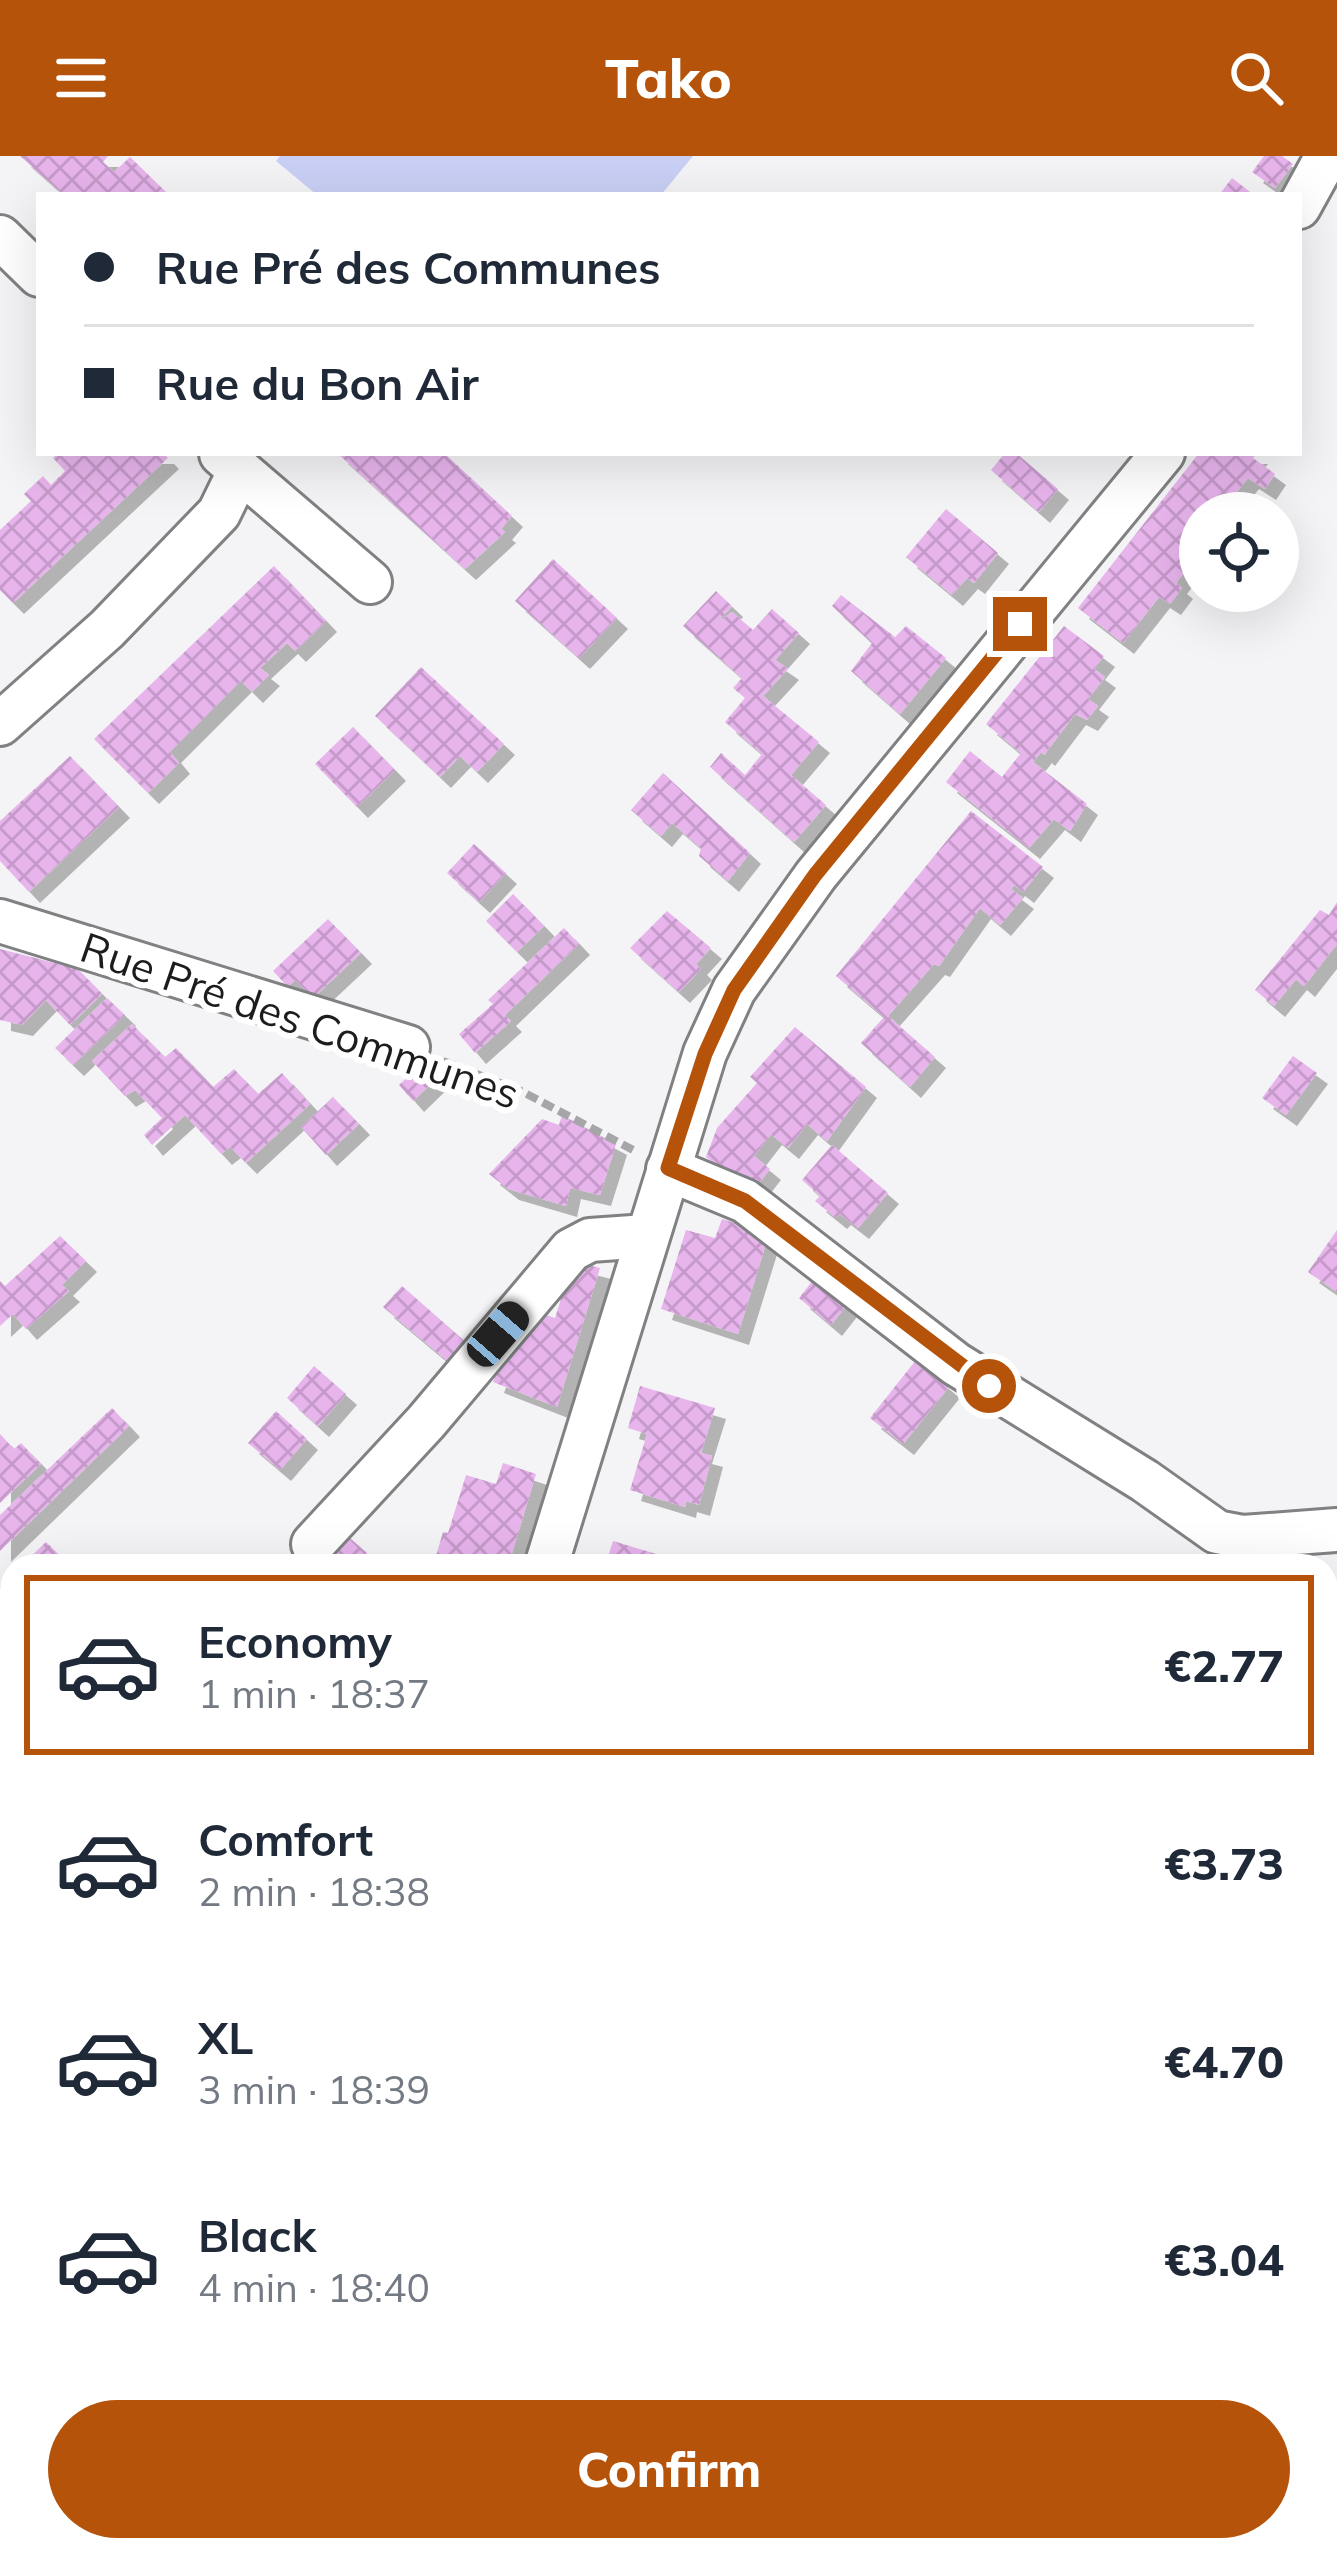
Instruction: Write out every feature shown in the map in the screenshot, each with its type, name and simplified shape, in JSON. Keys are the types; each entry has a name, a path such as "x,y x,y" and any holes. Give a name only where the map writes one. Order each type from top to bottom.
{"street":[{"path":"1302,202 1327,156"},
{"path":"0,237 36,271"},
{"path":"550,1554 705,1054 734,990 763,945 934,727 1160,456"},
{"path":"0,724 107,629 219,513 230,463 370,582"},
{"name":"Rue Pré des Communes","path":"0,921 408,1047"},
{"path":"668,1168 745,1201 956,1364 1145,1481 1217,1532 1243,1537 1337,1530"},
{"path":"313,1544 426,1422 571,1250 590,1240 647,1236"}],"path":[{"name":"Rue Pré des Communes","path":"408,1047 521,1091 668,1168"}],"shaded area":[{"path":"280,156 693,156 663,192 313,192 276,161"}],"building":[{"path":"20,156 108,156 103,162 114,172 130,157 166,192 61,192"},
{"path":"1264,156 1282,156 1293,164 1275,188 1252,172"},
{"path":"1232,178 1250,192 1221,192"},
{"path":"340,456 447,456 512,516 501,529 505,532 465,569"},
{"path":"1003,456 1020,456 1058,489 1039,512 991,470"},
{"path":"1197,456 1255,456 1275,474 1265,489 1248,478 1237,492 1179,492 1179,592 1170,604 1159,597 1123,643 1078,608"},
{"path":"53,458 168,458 13,603 0,590 0,530 31,501 24,494 43,476 51,485 65,471"},
{"path":"946,509 998,553 974,583 967,578 952,595 906,557"},
{"path":"553,559 617,618 579,658 515,601"},
{"path":"274,566 326,621 295,651 287,643 260,668 269,675 252,692 241,681 170,752 179,763 148,793 94,739"},
{"path":"716,591 732,606 716,624 732,612 753,630 772,609 799,633 775,660 788,669 763,696 819,742 791,775 826,805 794,842 710,767 721,753 745,775 762,754 725,722 745,698 733,688 742,678 683,626"},
{"path":"841,595 895,637 906,626 946,658 900,714 851,671 872,643 832,606"},
{"path":"1064,626 1104,656 1094,669 1105,677 1088,699 1098,706 1087,720 1075,714 1044,755 1041,752 1033,762 1087,804 1070,831 1054,819 1029,848 946,782 970,751 1002,777 1021,753 986,724"},
{"path":"421,667 504,744 477,772 460,756 440,777 375,716"},
{"path":"353,727 395,770 357,807 315,764"},
{"path":"70,756 119,807 29,892 0,861 0,821"},
{"path":"663,773 750,853 728,881 672,823 661,836 631,810"},
{"path":"971,811 1043,867 1023,892 1014,885 1011,889 1023,898 1000,925 980,908 939,966 934,964 888,1016 935,1057 910,1087 861,1043 884,1017 836,976"},
{"path":"474,844 506,873 479,902 447,873"},
{"path":"513,894 544,926 517,952 486,921"},
{"path":"1337,902 1337,944 1304,986 1296,979 1274,1006 1255,990 1320,910 1329,915"},
{"path":"667,911 711,948 696,964 701,969 679,992 630,948"},
{"path":"328,919 361,953 313,998 295,980 288,987 273,971"},
{"path":"564,928 579,944 505,1015 511,1021 475,1053 459,1034"},
{"path":"0,949 78,969 102,994 70,1025 46,1000 22,1025 0,1020"},
{"path":"107,998 125,1015 73,1065 55,1048"},
{"path":"132,1024 165,1057 176,1048 213,1087 234,1069 258,1094 282,1073 310,1104 246,1163 230,1147 221,1154 185,1115 152,1145 144,1135 162,1118 135,1090 125,1096 92,1061"},
{"path":"795,1027 866,1087 827,1141 807,1124 788,1148 771,1134 754,1156 770,1169 752,1192 706,1157 717,1128 757,1083 750,1077"},
{"path":"1293,1056 1317,1073 1286,1115 1262,1098"},
{"path":"427,1058 442,1073 413,1101 399,1085"},
{"path":"333,1097 359,1124 326,1155 301,1127"},
{"path":"562,1115 616,1144 600,1195 570,1188 566,1206 508,1189 489,1174 542,1119 559,1125"},
{"path":"832,1145 888,1193 858,1228 815,1201 820,1196 802,1180"},
{"path":"722,1219 769,1234 738,1334 661,1309 686,1230 715,1238"},
{"path":"1337,1230 1337,1292 1308,1272"},
{"path":"60,1236 86,1261 62,1285 69,1291 26,1329 13,1314 0,1326 0,1281 5,1286"},
{"path":"573,1261 600,1268 557,1407 493,1382 511,1335 528,1309 555,1318"},
{"path":"824,1266 857,1292 831,1325 799,1298"},
{"path":"402,1286 468,1344 450,1363 383,1307"},
{"path":"916,1360 949,1387 903,1444 870,1418"},
{"path":"314,1366 346,1394 318,1426 287,1398"},
{"path":"640,1386 715,1408 701,1453 712,1456 699,1505 686,1501 685,1507 630,1490 647,1434 628,1428"},
{"path":"112,1408 129,1426 0,1551 0,1515"},
{"path":"276,1411 307,1439 280,1470 248,1443"},
{"path":"0,1434 14,1449 21,1443 41,1464 0,1503"},
{"path":"503,1463 536,1474 512,1554 437,1554 466,1475 496,1484"},
{"path":"342,1531 367,1553 330,1554 325,1550"},
{"path":"613,1541 656,1554 609,1554"},
{"path":"46,1542 58,1554 34,1554"}],"route":[{"path":"989,1386 763,1213 668,1168 705,1054 734,990 763,945 1020,624"}]}
